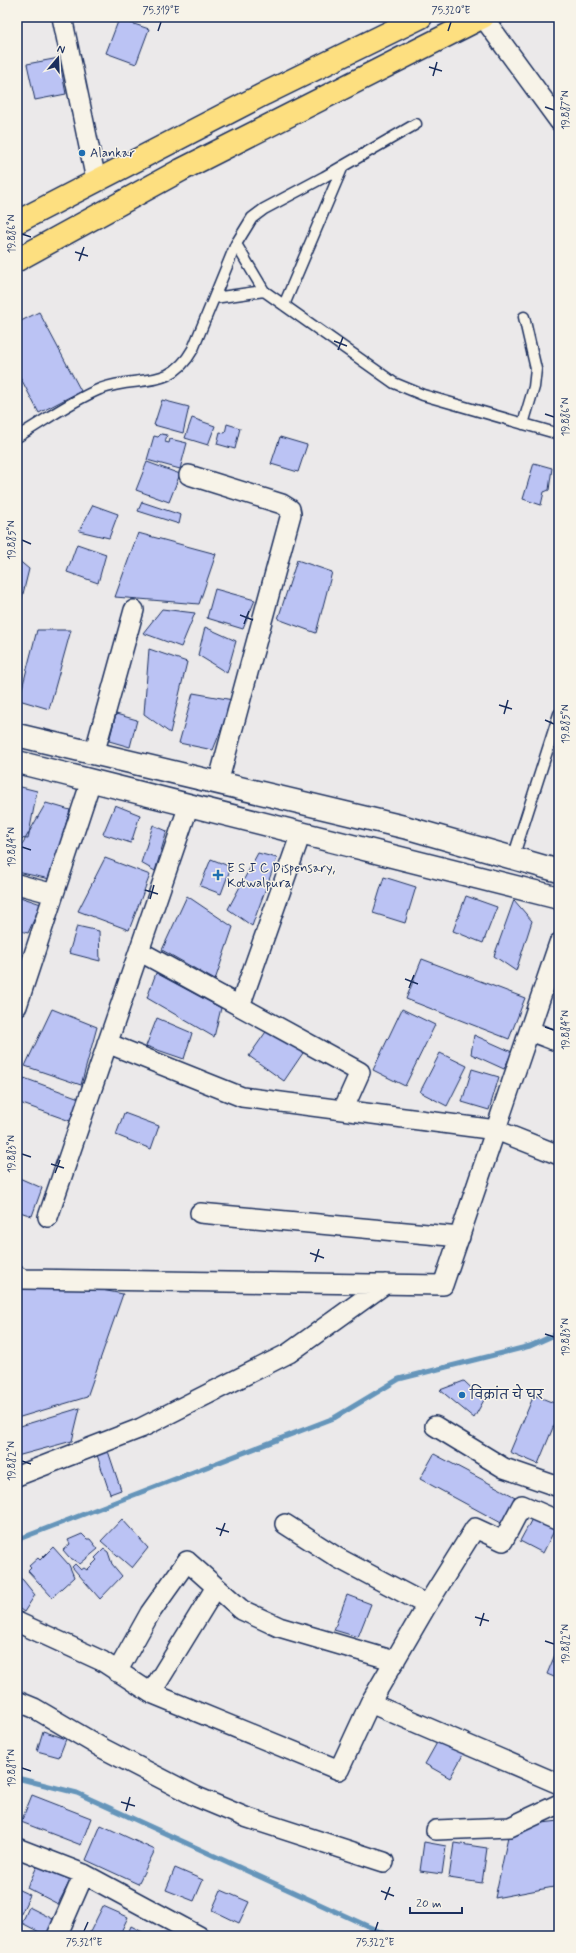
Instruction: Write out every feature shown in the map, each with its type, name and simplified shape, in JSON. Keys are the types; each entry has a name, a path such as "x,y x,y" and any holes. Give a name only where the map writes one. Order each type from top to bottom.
{"main road":[{"path":"17,222 264,94 421,17"},
{"path":"17,260 181,170 483,17"}],"street":[{"path":"62,17 96,180"},
{"path":"483,17 559,121"},
{"path":"189,475 282,504 290,509 291,514 218,783"},
{"path":"94,754 134,610"},
{"path":"17,736 408,828 559,871"},
{"path":"17,762 559,898"},
{"path":"17,1006 91,781"},
{"path":"48,1217 189,806"},
{"path":"240,1006 301,833"},
{"path":"17,884 54,894"},
{"path":"17,1276 23,1279 443,1285 559,944"},
{"path":"139,951 360,1072 343,1110"},
{"path":"530,1031 559,1042"},
{"path":"107,1043 242,1097 496,1130 559,1155"},
{"path":"200,1213 460,1237"},
{"path":"17,1476 141,1428 289,1353 385,1284"},
{"path":"435,1426 504,1468 559,1487"},
{"path":"17,1622 102,1662 151,1694 339,1770 370,1704 427,1605 475,1528 503,1541 522,1505 559,1521"},
{"path":"285,1524 338,1558 427,1605"},
{"path":"117,1672 150,1613 187,1561 242,1610 279,1627 395,1661"},
{"path":"151,1694 216,1587"},
{"path":"17,1701 34,1708 104,1749 197,1797 246,1817 384,1862"},
{"path":"370,1704 559,1784"},
{"path":"436,1830 510,1826 559,1804"},
{"path":"17,1848 84,1874 199,1936"},
{"path":"57,1936 84,1874"}],"lane":[{"path":"17,437 100,389 116,384 164,378 175,371 185,363 194,349 236,244 246,225 257,213 416,124"},
{"path":"284,306 343,166"},
{"path":"236,244 264,291 405,389 559,434"},
{"path":"214,298 264,291"},
{"path":"523,424 534,387 536,369 524,317"},
{"path":"513,858 559,714"}],"building":[{"path":"119,19 149,29 136,64 106,53"},
{"path":"59,58 66,94 35,100 27,64"},
{"path":"39,312 81,391 39,413 19,375 17,376 17,323"},
{"path":"162,400 189,407 183,433 154,425"},
{"path":"192,418 215,426 208,445 185,438"},
{"path":"227,424 240,428 235,449 217,444 220,432 225,433"},
{"path":"161,434 167,435 165,442 169,443 170,439 187,443 180,469 147,460 154,436 158,437"},
{"path":"280,437 307,445 298,472 271,464"},
{"path":"147,462 180,474 169,502 136,490"},
{"path":"534,463 552,468 549,490 544,492 541,505 523,499"},
{"path":"142,502 181,515 179,524 138,511"},
{"path":"93,505 118,514 109,538 79,531"},
{"path":"138,533 216,554 199,604 115,597"},
{"path":"77,544 106,554 98,583 67,572"},
{"path":"17,559 29,569 20,606 17,604"},
{"path":"297,560 332,572 316,633 278,619"},
{"path":"215,589 255,600 243,629 207,618"},
{"path":"162,609 195,613 181,647 143,633"},
{"path":"205,627 236,641 227,673 198,655"},
{"path":"37,630 71,630 49,709 19,700"},
{"path":"149,649 187,662 170,733 144,714"},
{"path":"193,693 233,700 213,750 179,743"},
{"path":"116,714 137,720 130,747 109,741"},
{"path":"17,786 37,791 28,839 17,838"},
{"path":"46,803 70,810 50,879 17,872 17,853"},
{"path":"115,805 140,815 131,843 103,834"},
{"path":"153,825 167,831 155,871 141,863"},
{"path":"258,853 277,858 252,926 228,909"},
{"path":"105,858 150,875 129,930 78,911"},
{"path":"211,859 231,867 221,894 200,886"},
{"path":"384,877 416,887 405,923 373,913"},
{"path":"17,896 41,904 28,933 17,930"},
{"path":"187,896 233,927 215,980 162,950"},
{"path":"466,896 497,907 483,943 453,931"},
{"path":"514,900 532,921 516,971 494,956"},
{"path":"77,926 99,931 100,961 69,953"},
{"path":"422,959 525,998 509,1039 406,999"},
{"path":"156,973 221,1008 214,1037 147,998"},
{"path":"52,1009 97,1027 81,1085 25,1066"},
{"path":"402,1009 435,1025 405,1086 373,1070"},
{"path":"157,1018 192,1033 184,1059 146,1046"},
{"path":"270,1026 305,1050 284,1081 249,1056"},
{"path":"474,1035 512,1052 504,1069 471,1054"},
{"path":"440,1053 467,1066 447,1106 420,1092"},
{"path":"472,1069 499,1077 489,1110 462,1102"},
{"path":"24,1078 79,1098 70,1121 17,1102"},
{"path":"124,1113 159,1126 151,1149 116,1135"},
{"path":"17,1177 42,1188 32,1216 17,1211"},
{"path":"17,1274 123,1294 87,1397 17,1418"},
{"name":"विक्रांत चे घर","path":"464,1381 484,1400 474,1418 440,1390"},
{"path":"534,1395 559,1405 559,1413 538,1464 510,1452"},
{"path":"80,1408 72,1441 17,1456 17,1427"},
{"path":"106,1445 121,1490 110,1494 95,1449"},
{"path":"434,1454 519,1499 505,1525 420,1479"},
{"path":"533,1517 555,1529 543,1553 520,1541"},
{"path":"122,1519 148,1548 132,1568 101,1541"},
{"path":"82,1534 87,1539 90,1539 98,1549 80,1564 69,1557 63,1550 70,1544 68,1540"},
{"path":"53,1547 69,1565 74,1577 52,1597 28,1571 31,1568 29,1566 38,1558 40,1560"},
{"path":"104,1549 108,1552 112,1564 122,1576 100,1599 72,1567 75,1564 81,1570 84,1568 87,1570 97,1560 95,1558"},
{"path":"17,1576 23,1580 35,1595 24,1612 17,1607"},
{"path":"347,1595 371,1604 358,1637 334,1630"},
{"path":"559,1645 559,1679 547,1674"},
{"path":"43,1731 66,1739 59,1757 37,1751"},
{"path":"439,1739 464,1753 450,1778 425,1764"},
{"path":"32,1795 91,1818 81,1845 21,1822"},
{"path":"559,1821 559,1886 495,1898 510,1827"},
{"path":"101,1825 155,1850 138,1884 86,1860"},
{"path":"424,1842 446,1846 442,1874 420,1871"},
{"path":"454,1843 487,1848 482,1883 449,1878"},
{"path":"40,1860 73,1875 58,1904 27,1888"},
{"path":"175,1868 203,1880 194,1901 166,1890"},
{"path":"17,1889 30,1895 17,1922"},
{"path":"221,1890 249,1902 239,1923 212,1910"},
{"path":"103,1906 128,1917 119,1936 88,1936"},
{"path":"29,1907 55,1920 47,1936 22,1923"},
{"path":"131,1926 150,1936 127,1936"}],"waterway":[{"path":"17,1541 334,1418 399,1379 530,1346 559,1333"},
{"path":"17,1778 77,1793 387,1935 401,1936"}],"place":[{"name":"Alankar","path":"82,153"},
{"name":"E S I C Dispensary, Kotwalpura","path":"218,875"},
{"name":"विक्रांत चे घर","path":"462,1395"}]}
